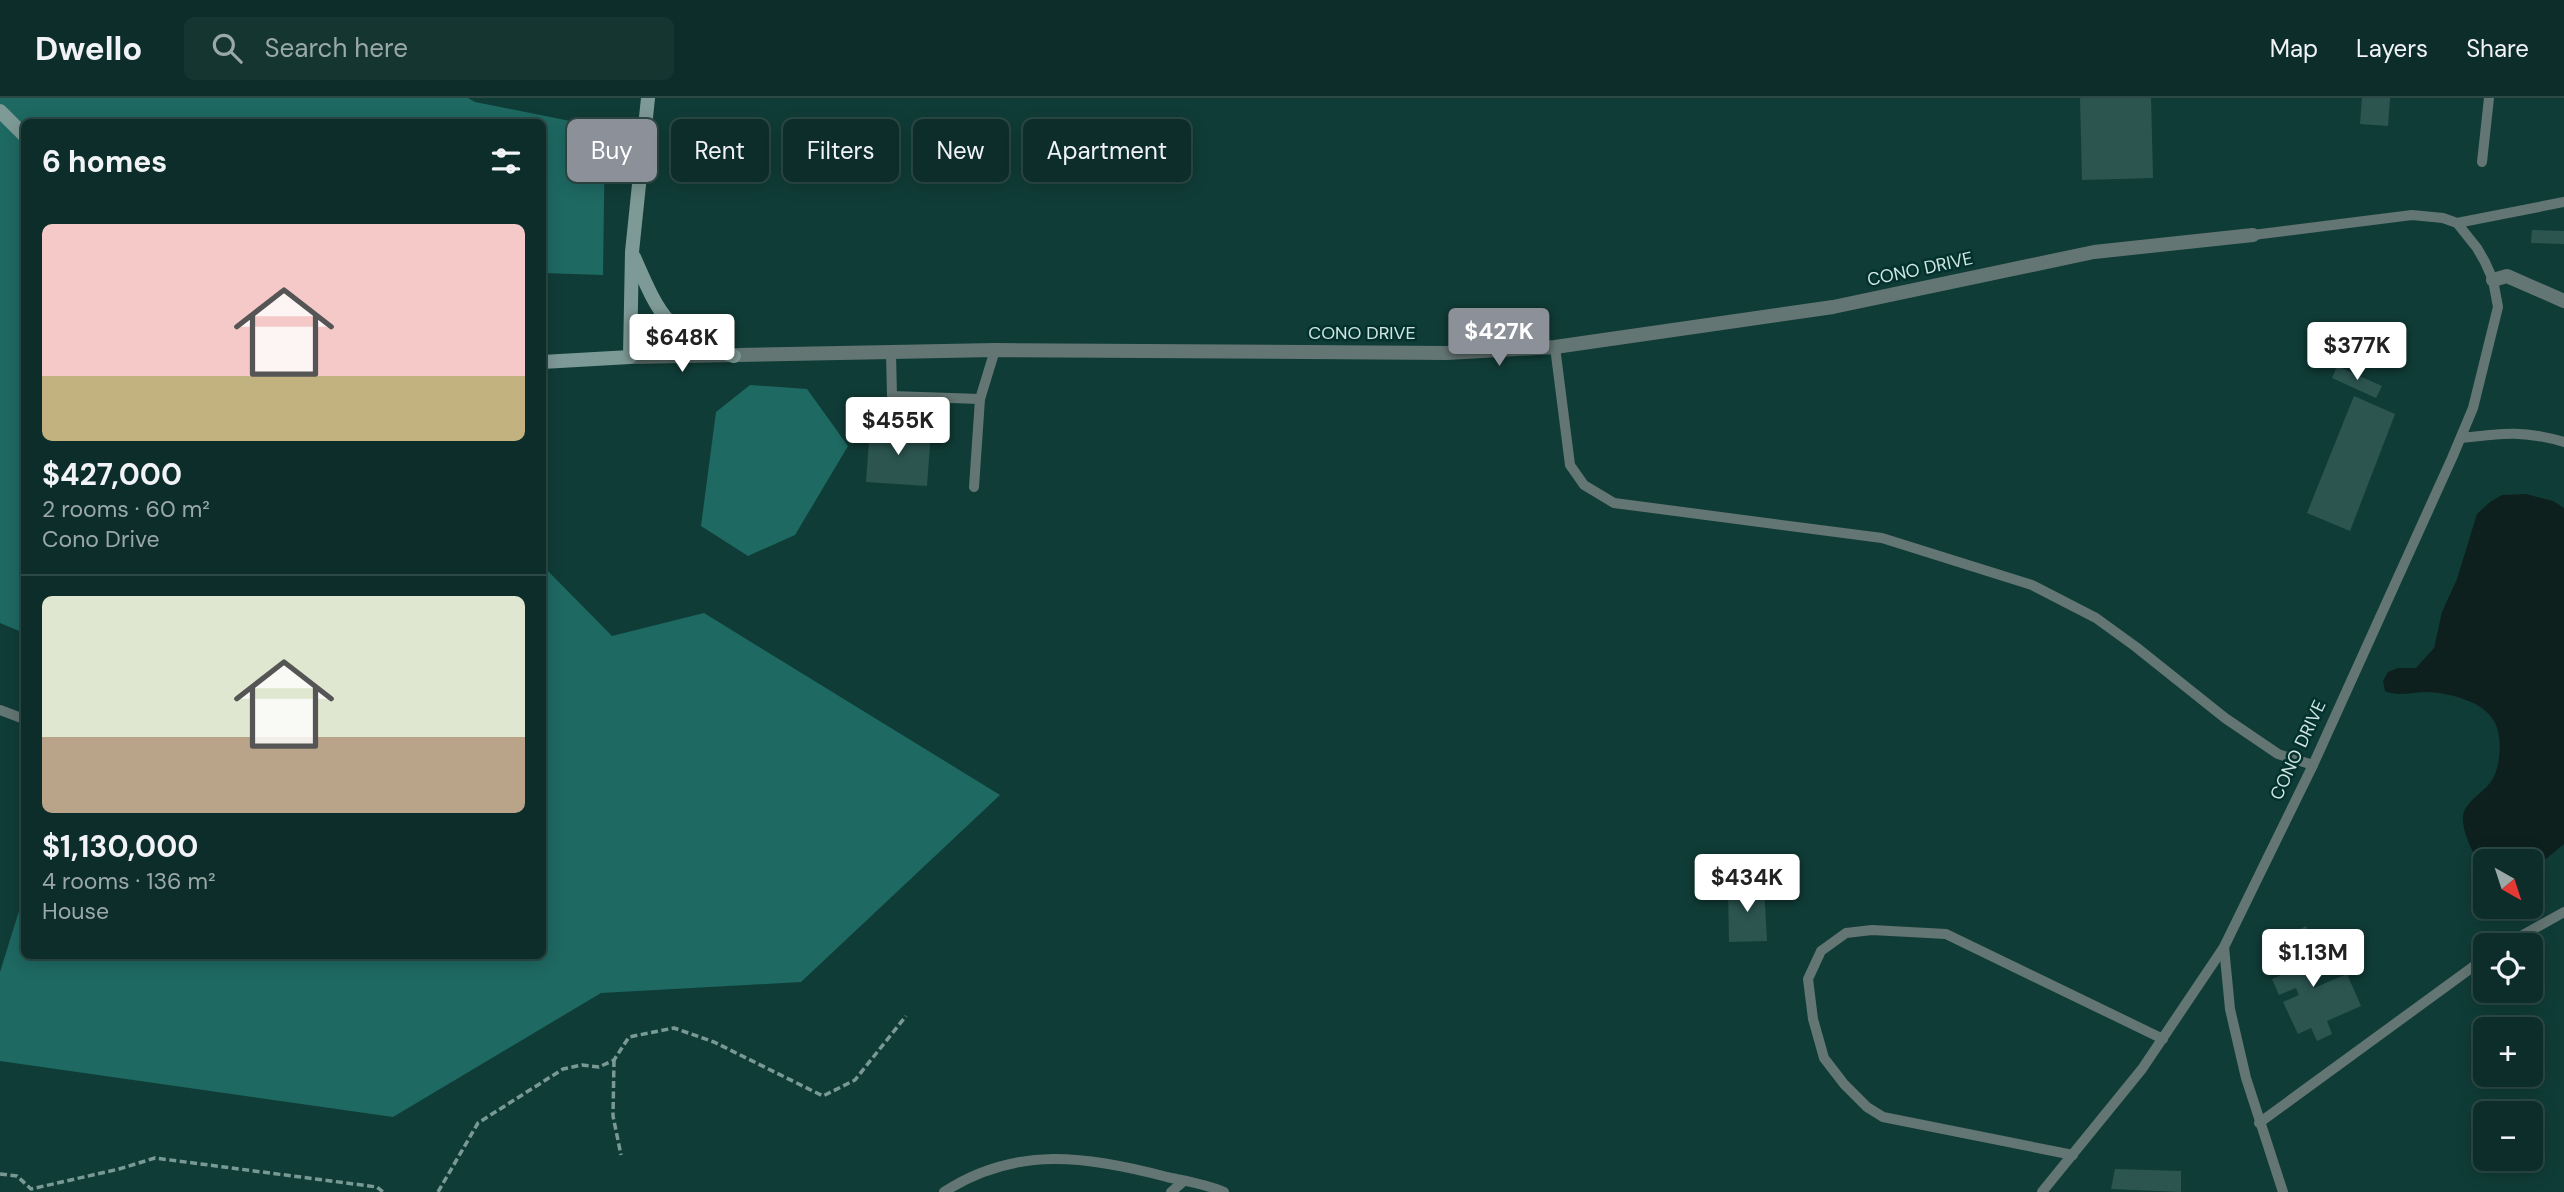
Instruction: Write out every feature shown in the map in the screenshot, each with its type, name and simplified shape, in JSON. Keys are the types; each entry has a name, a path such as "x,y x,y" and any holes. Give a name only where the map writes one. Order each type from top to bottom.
{"street":[{"path":"546,362 630,357 632,252 648,98"},
{"path":"0,111 21,132"},
{"name":"CONO DRIVE","path":"630,357 995,350 1447,353 1555,347 1833,307 2094,252 2253,234"},
{"path":"632,252 653,302 668,322 702,346 734,356"},
{"path":"2493,280 2507,276 2564,301"}],"lane":[{"path":"2482,162 2489,98"},
{"path":"2253,234 2412,215 2443,218 2457,223 2564,202"},
{"path":"2457,223 2477,248 2493,280"},
{"name":"CONO DRIVE","path":"2042,1192 2164,1039 2224,947 2313,765 2461,438 2473,408 2498,307 2493,280"},
{"path":"1555,347 1570,465 1584,485 1614,503 1882,538 2032,585 2096,618 2225,718 2278,754 2313,765"},
{"path":"974,487 980,399 995,350"},
{"path":"891,352 892,396 980,399"},
{"path":"2461,438 2514,432 2541,435 2564,442"},
{"path":"0,710 21,718"},
{"path":"2526,933 2564,912"},
{"path":"2073,1155 1883,1117 1867,1107 1844,1084 1824,1058 1816,1032 1808,979 1821,951 1846,933 1872,930 1946,934 2164,1039"},
{"path":"2224,947 2230,1009 2259,1124 2283,1192"},
{"path":"2259,1124 2473,967"},
{"path":"944,1192 956,1184 1007,1163 1066,1158 1122,1165 1224,1192"},
{"path":"1171,1192 1184,1181"}],"path":[{"path":"438,1192 478,1123 563,1069 582,1065 599,1066 614,1059 629,1037 674,1028 714,1042 823,1096 855,1080 906,1016"},
{"path":"614,1059 613,1116 621,1155"},
{"path":"0,1174 17,1176 31,1189 155,1158 377,1187 383,1192"}],"shaded area":[{"path":"0,98 468,98 475,102 567,120 567,182 604,182 603,275 546,273 546,119 21,119 21,632 0,623"},
{"path":"750,385 807,389 848,446 795,535 748,556 701,526 716,412"},
{"path":"2526,494 2553,501 2564,508 2564,844 2543,861 2543,849 2473,849 2473,853 2469,845 2464,828 2464,811 2490,783 2497,770 2499,735 2489,714 2474,703 2455,696 2427,692 2390,693 2385,691 2383,681 2388,672 2398,668 2416,668 2434,648 2442,612 2457,579 2477,514 2502,495"},
{"path":"546,569 612,636 704,613 1000,795 801,982 601,993 393,1117 0,1061 0,972 21,905 21,959 546,959"}],"building":[{"path":"2080,98 2151,98 2153,178 2082,180"},
{"path":"2362,98 2390,98 2388,126 2360,124"},
{"path":"2532,230 2564,231 2564,244 2531,243"},
{"path":"2337,366 2382,386 2376,398 2332,378"},
{"path":"2354,396 2395,414 2350,531 2307,513"},
{"path":"870,427 931,431 927,486 866,482"},
{"path":"1728,885 1764,887 1767,941 1729,942"},
{"path":"2306,926 2327,974 2311,981 2314,988 2347,974 2361,1006 2327,1021 2332,1034 2317,1041 2311,1028 2298,1034 2283,1002 2299,995 2296,988 2279,995 2272,979 2297,968 2283,937"},
{"path":"2115,1169 2181,1171 2181,1192 2111,1189"}]}
